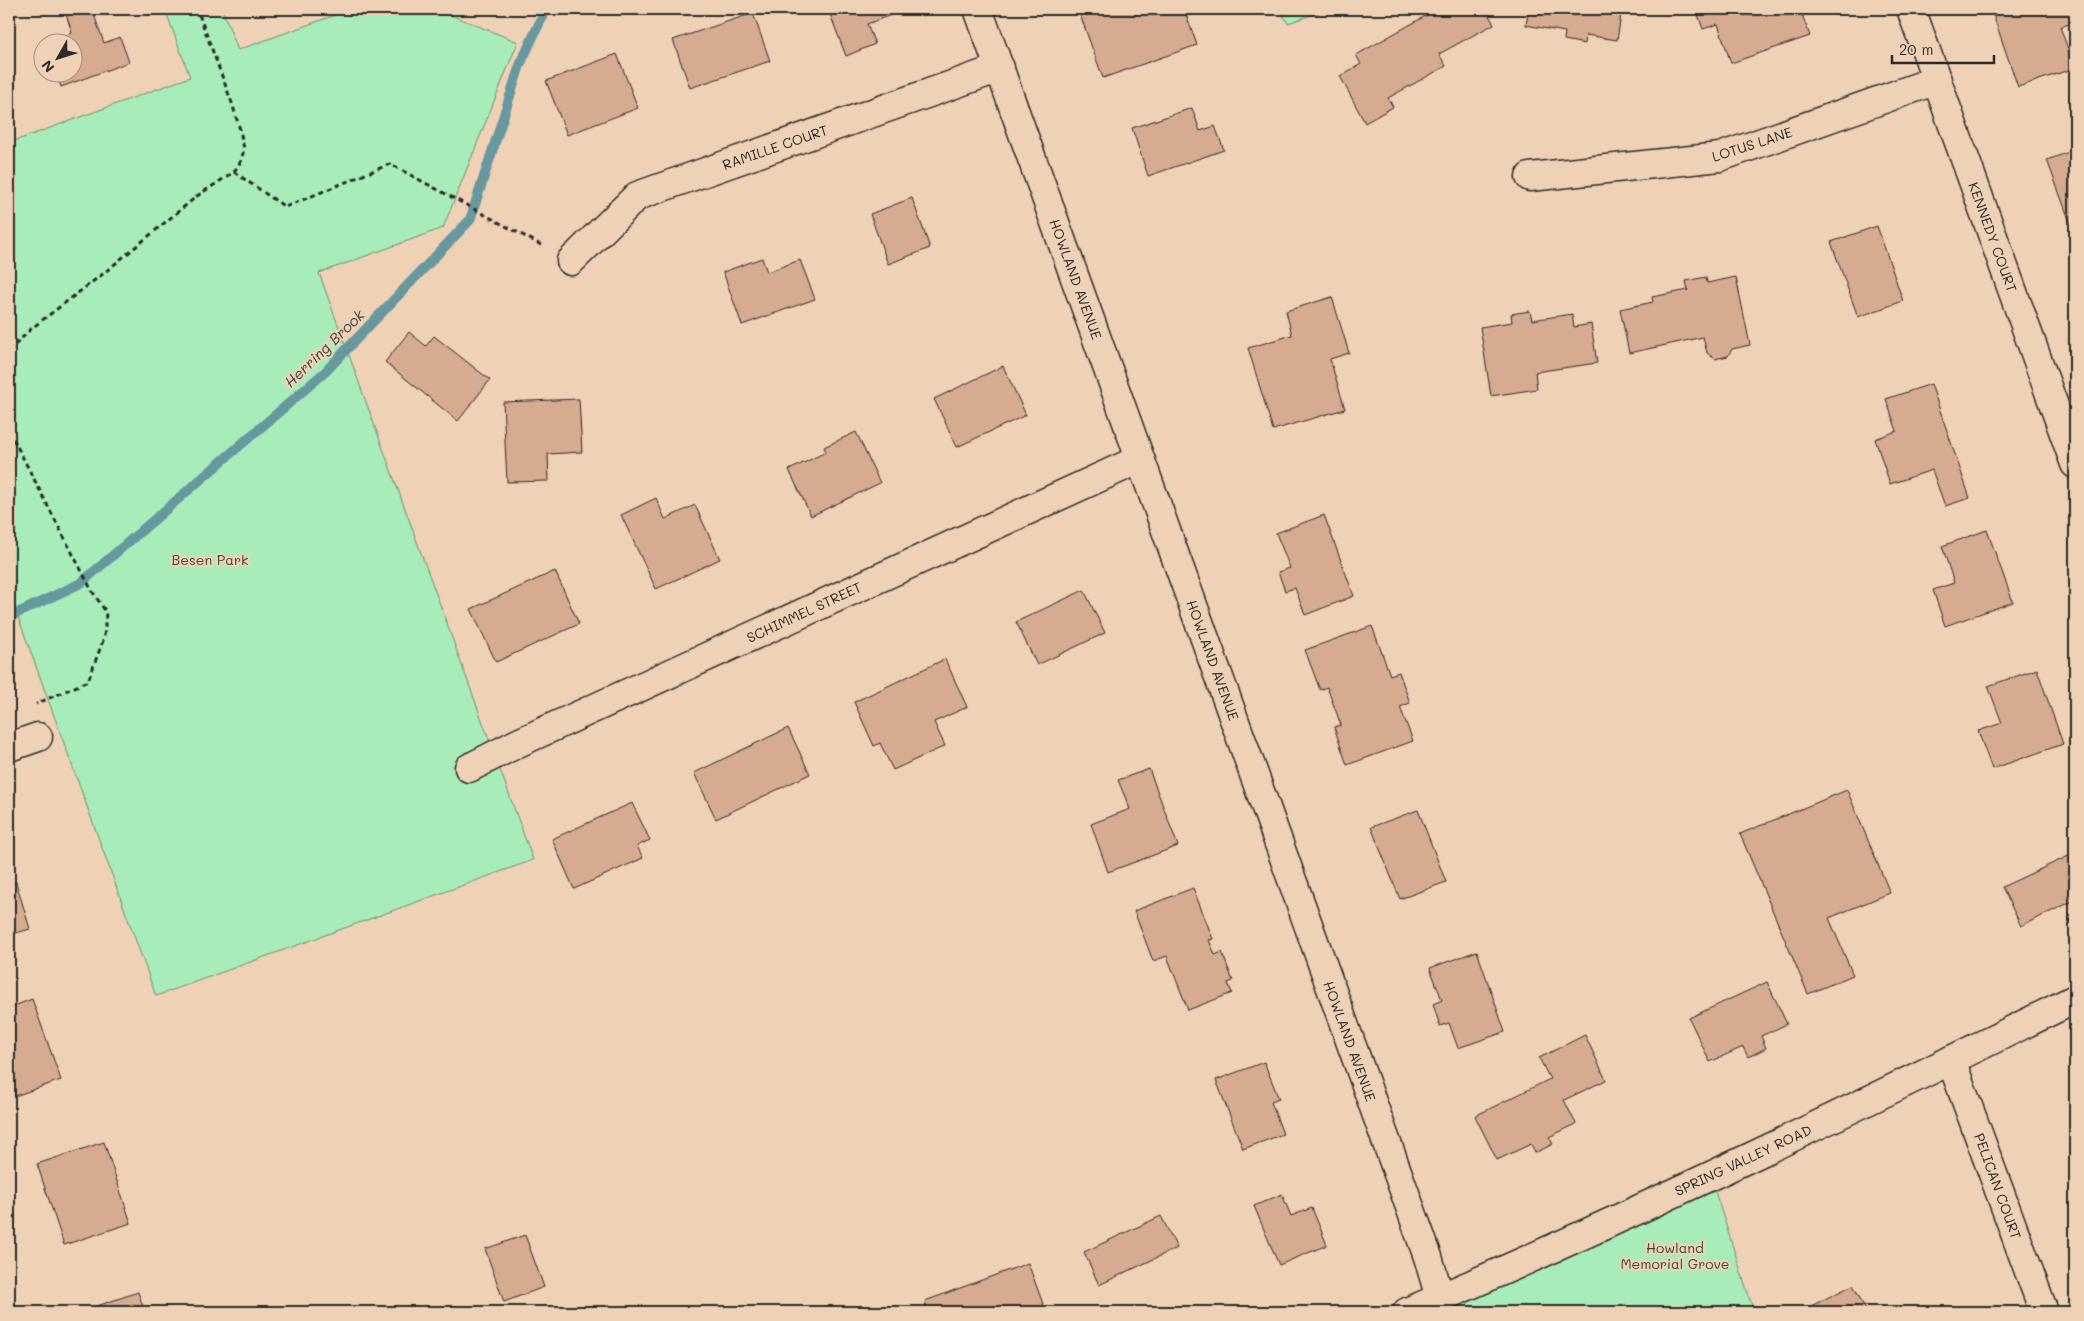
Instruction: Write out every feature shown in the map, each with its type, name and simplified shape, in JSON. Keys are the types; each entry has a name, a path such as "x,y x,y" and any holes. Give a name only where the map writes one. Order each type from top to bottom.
{"street":[{"name":"HOWLAND AVENUE","path":"978,9 1428,1257 1443,1305"},
{"name":"KENNEDY COURT","path":"1911,9 2075,464"},
{"name":"RAMILLE COURT","path":"571,261 637,196 1000,68"},
{"name":"LOTUS LANE","path":"1530,177 1720,157 1937,80"},
{"name":"SCHIMMEL STREET","path":"469,768 526,739 1140,459"},
{"path":"9,747 38,737"},
{"name":"SPRING VALLEY ROAD","path":"1407,1312 1443,1305 2075,999"},
{"name":"PELICAN COURT","path":"1952,1060 2044,1312"}],"path":[{"path":"9,350 32,328 104,273 197,196 234,172 241,161 244,150 240,130 198,9"},
{"path":"234,172 285,207 390,164 571,261"},
{"path":"9,431 92,591 106,612 104,638 88,681 25,709 38,737"}],"green space":[{"name":"Besen Park","path":"165,9 222,9 238,50 352,9 436,9 518,42 443,228 319,273 533,860 156,996 9,592 9,143 190,77"},
{"path":"1279,9 1329,9 1288,23"},
{"name":"Howland Memorial Grove","path":"1710,1176 1754,1312 1445,1312 1440,1298"}],"building":[{"path":"79,9 92,9 104,43 120,37 129,62 82,79 82,32 72,32 66,14"},
{"path":"828,9 907,9 867,24 875,44 846,56"},
{"path":"1078,9 1184,9 1197,45 1103,78"},
{"path":"1438,9 1440,12 1447,9 1485,9 1494,24 1439,54 1446,66 1388,98 1393,107 1365,123 1340,76 1361,64 1356,55"},
{"path":"1529,9 1622,9 1617,40 1586,35 1585,44 1564,40 1565,32 1526,25"},
{"path":"1696,9 1800,9 1810,36 1731,63 1718,24 1703,29"},
{"path":"1991,9 2072,9 2075,22 2060,27 2075,68 2018,87"},
{"path":"753,13 770,61 690,88 673,40"},
{"path":"617,54 638,108 567,135 546,81"},
{"path":"59,82 75,82 61,87"},
{"path":"1192,108 1200,131 1215,126 1224,150 1148,176 1132,128"},
{"path":"2075,150 2075,232 2074,233 2047,160"},
{"path":"912,198 930,248 888,264 870,214"},
{"path":"1877,226 1903,301 1858,317 1831,242"},
{"path":"762,258 767,272 800,260 815,299 742,325 723,272"},
{"path":"1706,277 1707,283 1736,277 1750,345 1732,349 1728,356 1715,359 1707,353 1703,337 1629,353 1620,309 1653,302 1652,297 1688,290 1686,281"},
{"path":"1332,297 1349,353 1330,359 1345,409 1273,430 1248,348 1292,335 1286,311"},
{"path":"1530,311 1532,320 1572,314 1574,327 1591,324 1597,363 1535,372 1537,389 1491,396 1480,327 1512,322 1511,314"},
{"path":"409,332 426,346 434,336 490,380 458,421 385,362"},
{"path":"1003,366 1026,415 957,447 934,399"},
{"path":"1931,384 1970,498 1945,506 1932,470 1890,484 1875,439 1897,431 1886,399"},
{"path":"579,399 582,452 548,454 549,481 507,482 503,402"},
{"path":"856,432 880,483 811,516 789,470 826,452 824,447"},
{"path":"656,498 665,519 695,505 720,559 656,589 621,515"},
{"path":"1324,515 1354,596 1305,615 1295,588 1285,591 1278,572 1290,568 1276,533"},
{"path":"1987,530 2013,602 1945,626 1933,590 1954,583 1942,546"},
{"path":"555,571 579,624 496,662 471,609"},
{"path":"1084,590 1105,633 1037,665 1016,622"},
{"path":"1372,626 1390,675 1399,672 1410,703 1400,707 1413,741 1347,765 1334,727 1341,725 1327,687 1320,690 1305,650"},
{"path":"945,659 967,707 934,722 945,746 893,770 880,743 874,746 854,702"},
{"path":"2037,669 2063,744 1992,769 1978,731 2002,723 1988,686"},
{"path":"788,728 810,774 716,819 694,773"},
{"path":"1149,769 1178,846 1108,872 1091,824 1130,809 1118,780"},
{"path":"1847,790 1890,893 1829,918 1853,975 1808,994 1740,834"},
{"path":"632,803 650,840 637,846 643,858 574,889 552,839"},
{"path":"1418,810 1446,882 1400,899 1371,827"},
{"path":"2075,853 2075,900 2021,926 2002,887"},
{"path":"16,882 30,929 9,935 9,884"},
{"path":"1193,888 1213,939 1209,940 1215,955 1222,952 1233,981 1228,983 1232,993 1188,1010 1167,956 1153,961 1134,911"},
{"path":"1477,951 1505,1032 1458,1048 1449,1023 1440,1026 1433,1004 1442,1000 1430,968"},
{"path":"1767,982 1787,1024 1761,1036 1766,1048 1748,1057 1743,1047 1710,1062 1689,1018"},
{"path":"32,999 61,1080 15,1096 9,1080 9,1008"},
{"path":"1585,1035 1606,1080 1564,1100 1576,1124 1549,1137 1553,1144 1535,1153 1531,1144 1497,1160 1475,1116 1550,1079 1539,1058"},
{"path":"1264,1062 1279,1099 1271,1102 1283,1134 1243,1149 1216,1080"},
{"path":"104,1142 131,1223 64,1245 37,1164"},
{"path":"1282,1194 1291,1216 1312,1208 1327,1245 1279,1265 1254,1206"},
{"path":"1161,1216 1177,1248 1099,1285 1084,1252"},
{"path":"525,1235 544,1287 504,1302 485,1249"},
{"path":"1028,1263 1046,1312 929,1312 925,1301"},
{"path":"1853,1285 1867,1312 1799,1312"},
{"path":"138,1292 145,1312 86,1312 85,1310"}],"waterway":[{"name":"Herring Brook","path":"9,617 81,583 325,372 470,220 520,65 546,9"}]}
